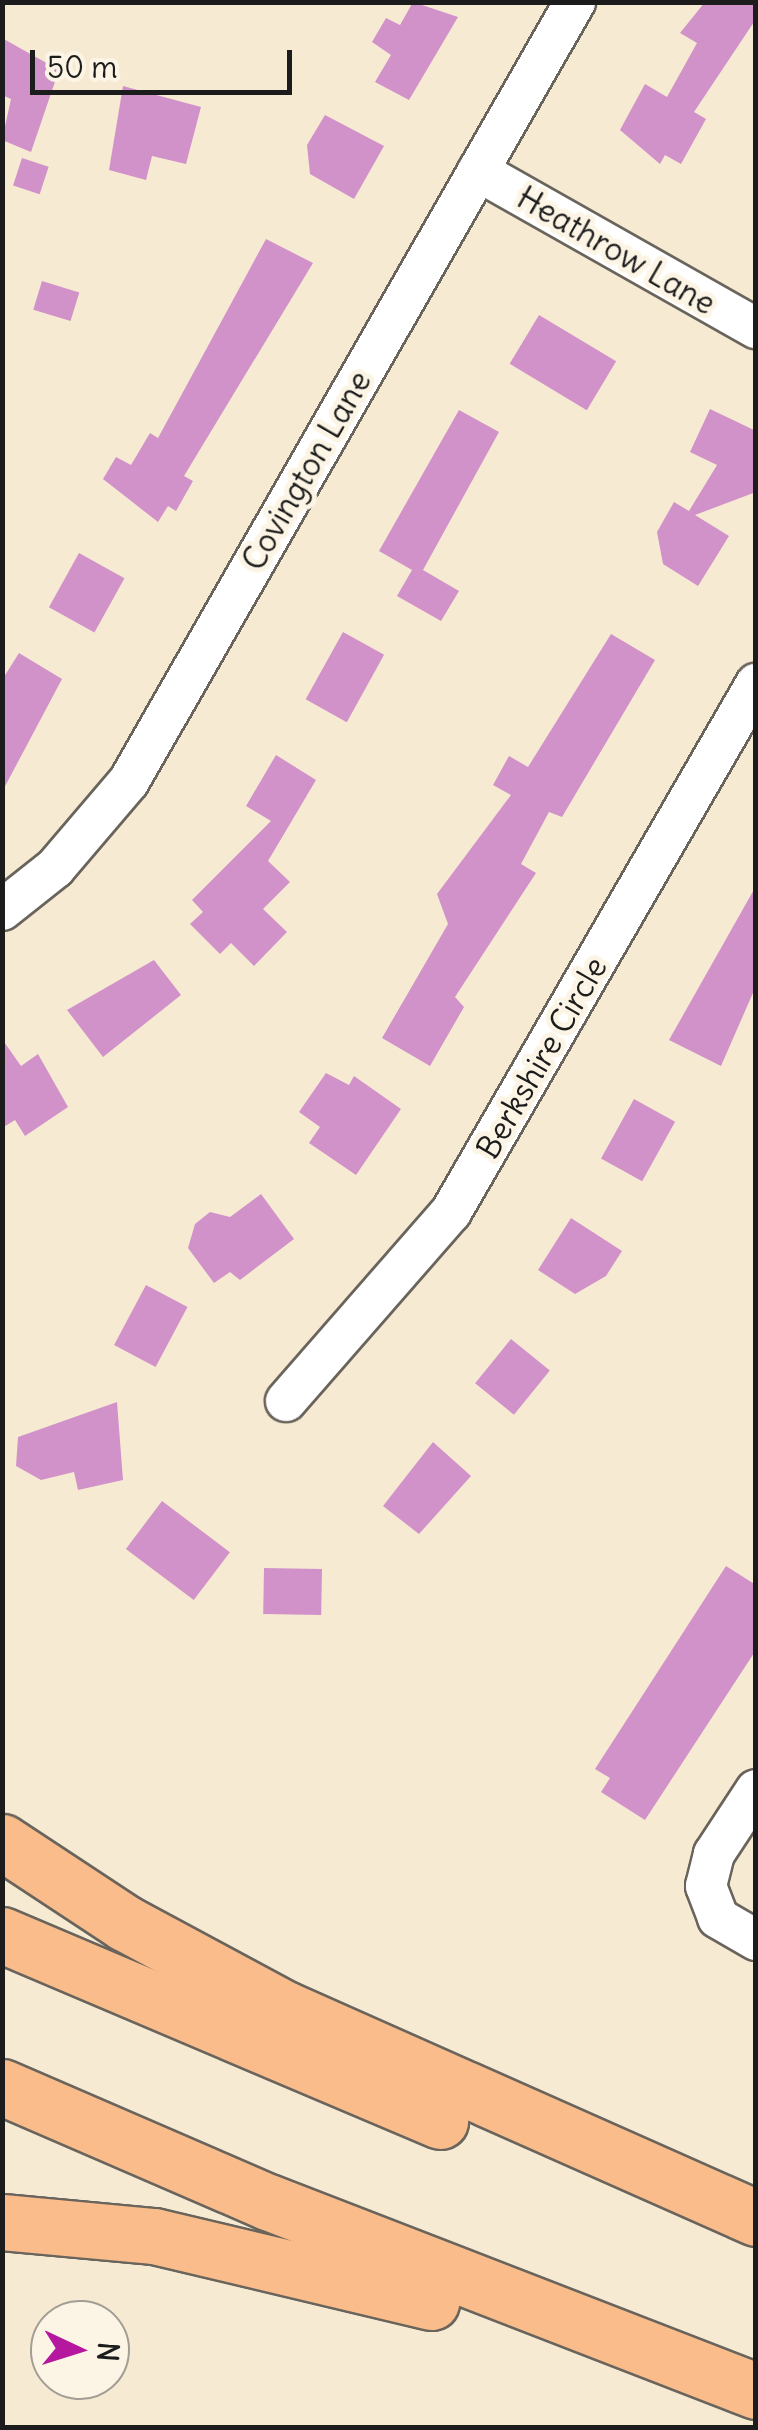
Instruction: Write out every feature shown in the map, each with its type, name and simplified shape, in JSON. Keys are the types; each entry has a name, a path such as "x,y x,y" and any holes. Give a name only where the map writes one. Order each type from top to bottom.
{"highway":[{"path":"2,1842 125,1924 284,2009 756,2218"},
{"path":"2,1935 267,2051 756,2242"},
{"path":"2,2088 268,2202 756,2392"},
{"path":"2,2222 261,2256 756,2404"}],"street":[{"name":"Covington Lane","path":"2,910 55,868 129,781 575,2"},
{"name":"Heathrow Lane","path":"478,171 756,328"},
{"name":"Berkshire Circle","path":"286,1401 451,1212 756,684"},
{"path":"756,1790 714,1854 706,1886 718,1918 756,1940"}],"building":[{"path":"413,2 458,17 409,100 375,82 391,55 372,42 386,18 400,25"},
{"path":"705,2 756,2 756,19 694,112 706,119 681,164 665,155 660,164 620,130 645,84 667,97 697,43 680,33"},
{"path":"2,38 59,70 31,152 2,140 11,99 2,95"},
{"path":"123,86 201,107 186,164 152,156 146,180 109,170"},
{"path":"325,115 384,146 354,199 310,174 307,145"},
{"path":"22,158 49,167 40,194 13,186"},
{"path":"266,239 313,263 184,476 193,481 176,511 168,506 158,522 103,479 116,457 131,465 150,433 158,438"},
{"path":"42,281 79,292 71,321 33,310"},
{"path":"539,315 616,361 587,410 510,364"},
{"path":"710,409 756,431 756,492 695,515 729,536 698,586 663,564 657,532 674,502 689,511 717,465 690,452"},
{"path":"459,410 499,432 423,570 459,591 441,621 397,596 412,570 379,551"},
{"path":"79,553 124,578 94,632 49,607"},
{"path":"343,632 384,655 347,722 306,699"},
{"path":"611,634 655,660 562,817 549,812 521,864 536,873 455,997 464,1007 430,1066 382,1038 448,924 437,894 511,795 493,785 509,756 528,767"},
{"path":"19,653 62,679 2,792 2,680"},
{"path":"276,755 316,780 268,861 290,882 263,909 287,932 254,966 231,943 220,954 190,924 203,912 192,900 271,821 246,806"},
{"path":"756,886 756,986 721,1066 669,1040"},
{"path":"154,960 181,995 103,1057 67,1010"},
{"path":"2,1039 21,1066 38,1054 68,1107 25,1136 15,1120 2,1128"},
{"path":"326,1073 349,1085 354,1076 401,1109 356,1175 309,1143 320,1127 299,1112"},
{"path":"634,1099 675,1122 642,1181 601,1158"},
{"path":"261,1194 294,1239 240,1280 230,1272 214,1283 188,1248 195,1224 210,1212 230,1217"},
{"path":"571,1218 622,1251 606,1276 575,1294 538,1270"},
{"path":"146,1285 187,1307 156,1367 114,1345"},
{"path":"511,1339 550,1370 514,1415 475,1383"},
{"path":"117,1402 123,1480 78,1490 74,1472 41,1480 16,1466 18,1437"},
{"path":"433,1442 471,1476 419,1534 383,1506"},
{"path":"162,1501 230,1552 194,1600 126,1549"},
{"path":"726,1566 756,1585 756,1650 645,1820 601,1792 610,1778 595,1769"},
{"path":"264,1568 322,1569 321,1615 263,1614"}]}
